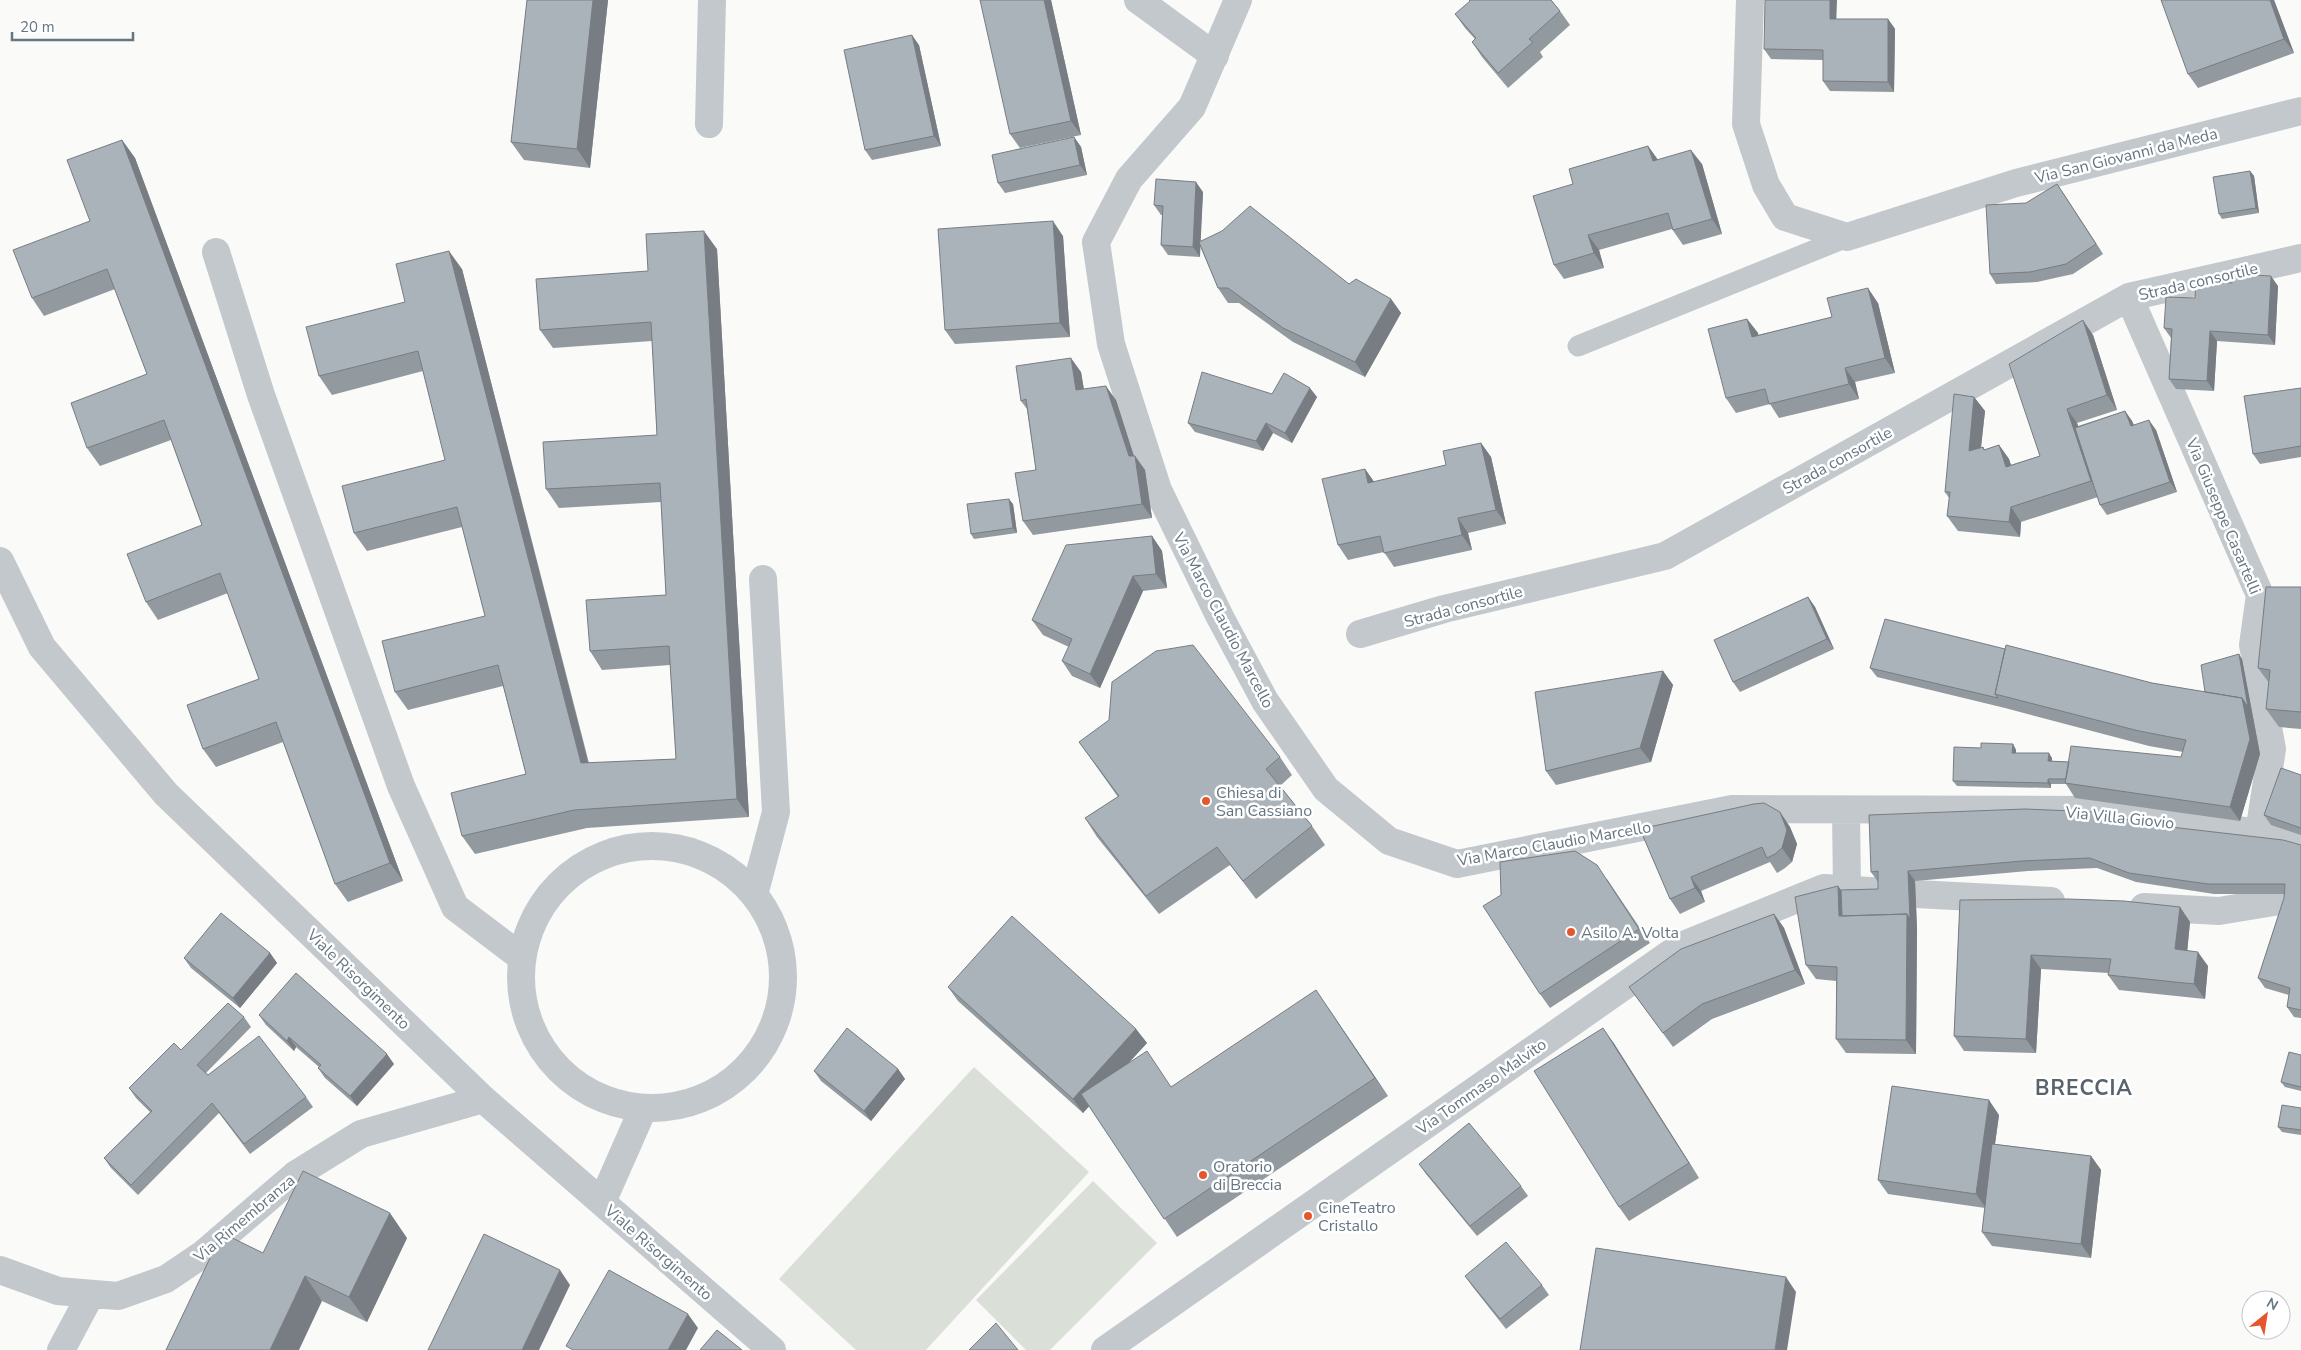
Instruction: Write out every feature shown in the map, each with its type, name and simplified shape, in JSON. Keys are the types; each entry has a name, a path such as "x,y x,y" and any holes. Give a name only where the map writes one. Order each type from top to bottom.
{"street":[{"path":"709,124 712,0"},
{"path":"1138,0 1215,56"},
{"name":"Via Marco Claudio Marcello","path":"1238,0 1192,107 1129,179 1096,242 1111,344 1158,490 1220,617 1265,701 1326,789 1389,841 1457,864 1732,809 1846,810"},
{"path":"1750,0 1746,124 1766,186 1785,217 1847,237"},
{"name":"Via San Giovanni da Meda","path":"1847,237 2016,183 2301,111"},
{"path":"216,252 261,394 401,786 455,907 521,957"},
{"name":"Strada consortile","path":"1360,634 1444,609 1665,556 2130,297 2301,258"},
{"name":"Via Giuseppe Casartelli","path":"2130,297 2273,595 2253,645 2272,749 2259,833"},
{"name":"Viale Risorgimento","path":"0,561 42,647 166,794 483,1099 772,1350"},
{"path":"754,895 776,812 763,578"},
{"path":"1846,810 1847,890"},
{"name":"Via Villa Giovio","path":"1846,810 2088,810 2259,833 2301,849"},
{"path":"638,846 682,849 722,866 754,895 776,932 784,975 778,1018 758,1056 727,1086 687,1105 643,1109 600,1100 564,1076 536,1042 522,1001 521,957 534,916 560,881 596,857 638,846"},
{"name":"Via Tommaso Malvito","path":"1105,1350 1681,946 1824,888 1885,892"},
{"path":"1916,894 2072,903"},
{"path":"2121,906 2219,911 2291,899"},
{"name":"Via Rimembranza","path":"0,1270 58,1291 118,1296 166,1279 203,1254 295,1175 361,1134 483,1099"},
{"path":"602,1202 643,1109"},
{"path":"61,1350 91,1294"}],"lane":[{"path":"1578,346 1847,237"}],"shaded area":[{"path":"974,1067 1089,1172 926,1350 856,1350 779,1279"},
{"path":"1093,1181 1157,1243 1050,1350 1026,1350 976,1300"}],"building":[{"path":"527,0 593,0 577,149 511,142"},
{"path":"980,0 1044,0 1071,121 1010,134"},
{"path":"1469,0 1551,0 1560,11 1529,39 1533,42 1498,73 1472,42 1476,38 1455,14"},
{"path":"1765,0 1830,0 1830,19 1888,19 1888,82 1823,81 1823,50 1764,49"},
{"path":"2161,0 2270,0 2284,39 2188,74"},
{"path":"912,35 934,136 865,150 844,50"},
{"path":"1074,137 1080,165 998,183 992,155"},
{"path":"122,140 390,863 335,884 276,722 203,749 187,705 259,679 220,573 146,602 127,554 202,525 164,420 87,448 71,403 147,374 107,269 32,298 13,250 90,221 67,160"},
{"path":"1648,146 1653,161 1691,150 1712,219 1673,230 1668,213 1588,235 1594,253 1554,265 1533,196 1573,184 1569,169"},
{"path":"2250,171 2256,208 2219,214 2213,177"},
{"path":"1156,179 1196,182 1193,247 1161,245 1163,206 1154,205"},
{"path":"2057,184 2096,244 2066,264 2030,272 1990,274 1986,205 2026,203"},
{"path":"1250,206 1349,284 1356,279 1391,299 1355,362 1283,328 1228,288 1218,288 1199,242 1222,231"},
{"path":"1053,221 1060,323 945,330 938,229"},
{"path":"704,231 737,799 574,810 462,836 451,793 526,774 498,665 395,692 382,641 485,616 457,507 354,533 342,486 445,460 418,351 319,376 306,327 405,302 396,264 449,251 581,763 676,759 669,646 590,651 586,600 666,595 660,483 546,489 543,442 657,435 651,322 540,330 536,279 648,271 646,234"},
{"path":"2233,274 2271,276 2268,335 2210,331 2207,381 2169,379 2172,329 2164,328 2166,297 2195,298 2196,281 2232,283"},
{"path":"1868,288 1885,358 1845,368 1849,384 1769,404 1765,389 1726,398 1708,329 1747,319 1752,337 1832,317 1827,298"},
{"path":"2083,320 2107,395 2067,409 2091,481 2011,507 2009,522 1947,516 1950,492 1945,492 1954,394 1974,397 1969,451 1983,447 1984,450 1999,445 2006,467 2040,456 2009,364"},
{"path":"1071,358 1076,390 1106,386 1129,456 1135,456 1142,504 1023,521 1015,473 1036,470 1026,399 1021,401 1016,366"},
{"path":"1202,372 1272,394 1284,373 1310,388 1285,433 1266,423 1256,441 1188,423"},
{"path":"2301,388 2301,446 2253,454 2244,396"},
{"path":"2125,411 2131,426 2149,420 2170,482 2100,505 2075,428"},
{"path":"1481,443 1496,510 1458,518 1462,535 1384,553 1380,536 1338,545 1322,479 1365,469 1368,483 1446,465 1443,451"},
{"path":"1009,499 1013,528 971,534 967,504"},
{"path":"1152,536 1156,574 1133,576 1090,674 1062,661 1072,639 1032,620 1066,545"},
{"path":"2266,587 2301,587 2301,712 2266,709 2270,670 2258,668"},
{"path":"1808,597 1827,639 1733,682 1714,640"},
{"path":"1885,619 2005,649 1995,694 1998,698 1870,668"},
{"name":"Chiesa di San Cassiano","path":"1193,645 1280,757 1266,769 1312,826 1243,881 1217,847 1146,896 1085,818 1119,796 1079,742 1109,720 1112,682 1156,651"},
{"path":"2006,645 2152,683 2242,698 2250,739 2230,807 2065,783 2071,746 2181,757 2186,740 2139,731 1995,694"},
{"path":"2239,654 2248,707 2242,698 2205,692 2201,665"},
{"path":"1663,671 1640,748 1546,771 1535,692"},
{"path":"1981,743 2013,744 2012,753 2049,753 2048,761 2069,762 2066,779 2048,779 2048,783 1953,781 1954,747 1981,748"},
{"path":"2281,768 2301,775 2301,828 2264,815"},
{"path":"1764,803 1780,812 1787,830 1782,848 1767,858 1762,847 1691,877 1695,888 1670,899 1640,829"},
{"path":"2025,809 2097,812 2145,824 2283,840 2301,845 2301,1010 2287,1007 2290,988 2258,978 2284,898 2285,884 2208,884 2129,873 2090,858 2022,861 1908,871 1910,919 1907,914 1842,916 1841,890 1878,889 1878,871 1871,872 1869,815"},
{"name":"Asilo A. Volta","path":"1575,851 1597,865 1639,929 1540,994 1483,906 1501,895 1500,862"},
{"path":"1838,886 1839,916 1907,914 1906,1040 1836,1039 1837,967 1806,965 1795,897"},
{"path":"2069,899 2124,901 2180,907 2175,949 2198,952 2194,984 2108,975 2111,959 2031,955 2026,1039 1954,1036 1960,900"},
{"path":"221,913 270,953 233,998 184,958"},
{"path":"1774,914 1795,970 1702,1004 1663,1033 1629,987 1681,949"},
{"path":"1012,916 1136,1029 1073,1099 948,987"},
{"path":"296,973 387,1054 350,1096 318,1068 321,1065 289,1037 287,1041 259,1015"},
{"name":"Oratorio di Breccia","path":"1316,990 1375,1078 1164,1219 1081,1094 1147,1051 1171,1087"},
{"path":"228,1003 244,1017 197,1065 208,1075 259,1036 306,1097 244,1144 212,1103 131,1185 104,1158 152,1111 129,1088 174,1043 181,1050"},
{"path":"847,1028 898,1069 864,1111 814,1071"},
{"path":"1603,1028 1689,1163 1619,1207 1534,1071"},
{"path":"2289,1052 2301,1055 2301,1087 2281,1082"},
{"path":"1892,1086 1989,1100 1976,1194 1878,1180"},
{"path":"2282,1105 2301,1108 2301,1130 2278,1127"},
{"path":"1469,1123 1521,1186 1470,1226 1419,1164"},
{"path":"1992,1144 2091,1156 2081,1244 1982,1232"},
{"path":"303,1171 390,1213 349,1297 305,1276 270,1350 166,1350 222,1233 263,1253"},
{"path":"484,1234 560,1270 522,1350 428,1350"},
{"path":"1506,1242 1542,1285 1500,1319 1465,1276"},
{"path":"1596,1248 1786,1277 1775,1350 1580,1350"},
{"path":"609,1270 688,1314 668,1350 573,1350 566,1346"},
{"path":"996,1323 1018,1350 969,1350"},
{"path":"717,1330 742,1350 700,1350"}],"place":[{"name":"Chiesa di San Cassiano","path":"1206,801"},
{"name":"Asilo A. Volta","path":"1571,932"},
{"name":"Oratorio di Breccia","path":"1203,1175"},
{"name":"CineTeatro Cristallo","path":"1308,1216"}],"district":[{"name":"BRECCIA","path":"2084,1088"}]}
